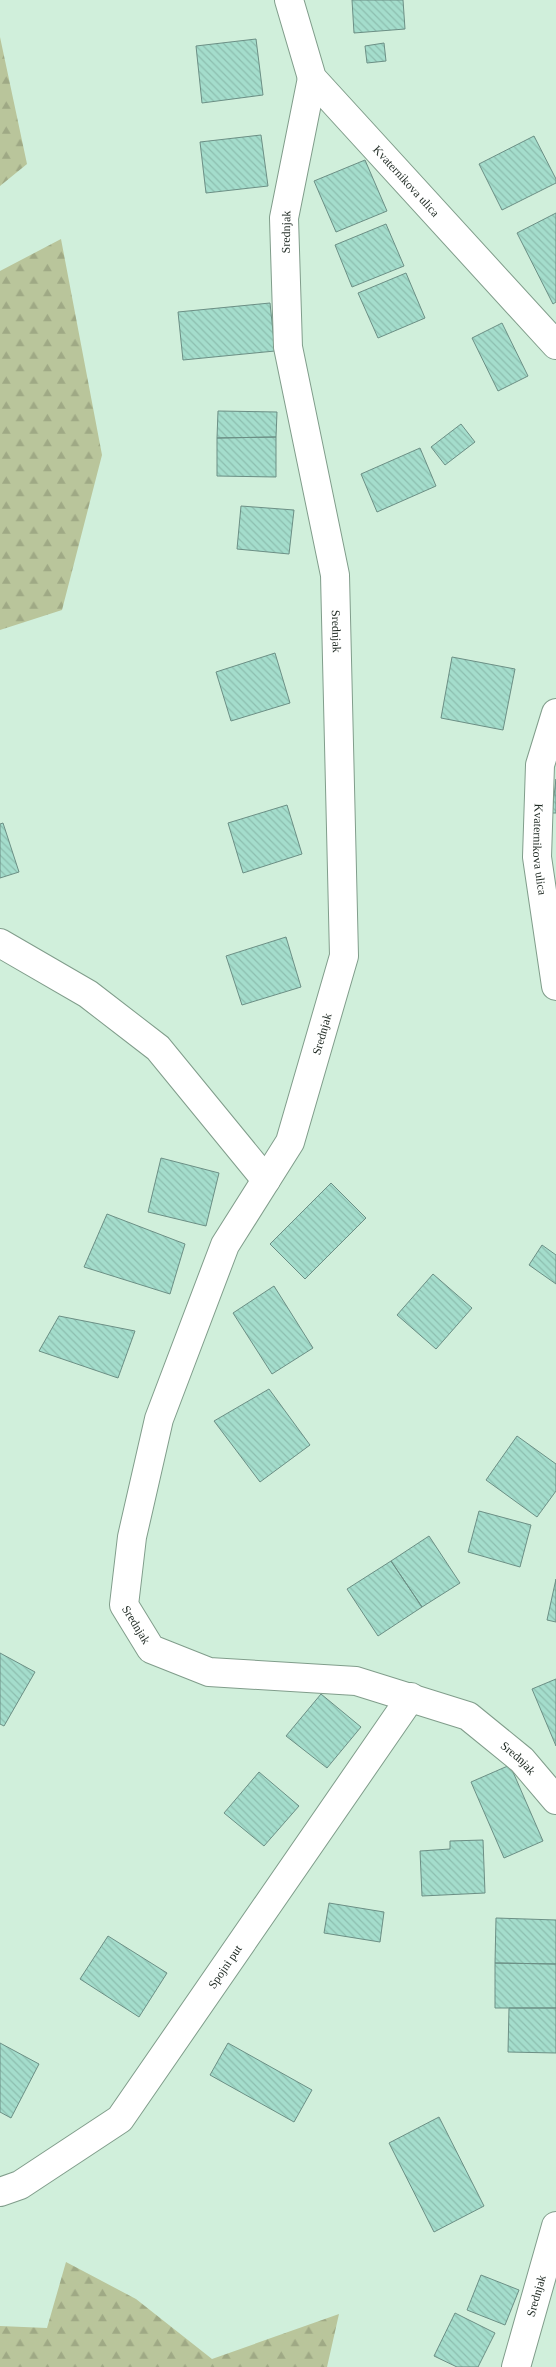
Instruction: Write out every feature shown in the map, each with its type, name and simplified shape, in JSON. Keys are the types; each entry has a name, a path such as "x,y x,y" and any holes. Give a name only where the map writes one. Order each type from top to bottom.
{"street":[{"name":"Kvaternikova ulica","path":"288,0 312,78 556,346"},
{"name":"Srednjak","path":"312,78 284,218 288,347 335,575 344,956 290,1142 225,1245 159,1419 132,1537 124,1605 151,1649 209,1672 356,1681 468,1716 522,1760 556,1800"},
{"name":"Kvaternikova ulica","path":"556,713 540,766 537,857 556,986"},
{"path":"0,943 88,994 158,1048 266,1180"},
{"name":"Spojni put","path":"0,2192 20,2185 120,2119 411,1698"},
{"name":"Srednjak","path":"516,2367 556,2226"}],"green space":[{"path":"0,37 27,164 0,186"},
{"path":"61,239 102,455 62,610 0,630 0,271"},
{"path":"66,2262 136,2299 212,2359 339,2314 327,2367 0,2367 0,2326 47,2328"}],"building":[{"path":"352,0 403,0 405,29 354,33"},
{"path":"256,39 263,95 202,103 196,46"},
{"path":"384,43 386,61 367,63 365,46"},
{"path":"261,135 268,186 206,193 200,142"},
{"path":"534,136 556,179 556,183 502,210 479,164"},
{"path":"365,160 387,211 336,232 314,181"},
{"path":"556,213 556,302 553,304 517,233"},
{"path":"386,224 404,266 352,287 335,245"},
{"path":"406,273 425,318 378,338 358,293"},
{"path":"270,303 275,351 183,360 178,312"},
{"path":"502,323 528,376 498,391 472,338"},
{"path":"218,411 277,412 276,437 217,438"},
{"path":"461,424 475,442 445,465 431,447"},
{"path":"276,437 276,477 217,476 217,438"},
{"path":"420,448 436,486 377,512 361,474"},
{"path":"241,506 294,510 289,554 237,549"},
{"path":"275,653 290,703 231,721 216,672"},
{"path":"452,657 515,669 503,730 441,718"},
{"path":"556,779 556,813 552,813"},
{"path":"287,805 302,854 243,873 228,823"},
{"path":"3,823 19,872 0,878 0,824"},
{"path":"286,937 301,987 242,1005 226,956"},
{"path":"161,1158 219,1173 206,1226 148,1212"},
{"path":"331,1183 366,1218 305,1279 270,1244"},
{"path":"107,1214 185,1244 170,1294 84,1267"},
{"path":"542,1245 556,1255 556,1284 529,1265"},
{"path":"433,1274 472,1308 436,1349 397,1315"},
{"path":"274,1286 313,1348 272,1374 233,1313"},
{"path":"59,1316 135,1331 118,1378 39,1351"},
{"path":"269,1389 310,1445 260,1482 214,1421"},
{"path":"517,1436 556,1464 556,1491 537,1517 486,1480"},
{"path":"479,1511 531,1525 520,1567 468,1552"},
{"path":"429,1536 460,1583 422,1607 391,1561"},
{"path":"391,1561 422,1607 378,1636 347,1589"},
{"path":"556,1579 556,1622 547,1620"},
{"path":"0,1653 35,1672 4,1726 0,1724"},
{"path":"556,1679 556,1746 532,1689"},
{"path":"321,1694 361,1727 327,1768 286,1736"},
{"path":"510,1765 543,1841 504,1858 471,1782"},
{"path":"259,1772 299,1806 264,1846 224,1813"},
{"path":"483,1840 485,1893 422,1896 420,1851 450,1849 450,1841"},
{"path":"329,1903 384,1912 380,1942 324,1933"},
{"path":"496,1918 556,1920 556,1964 495,1963"},
{"path":"108,1936 167,1973 139,2017 80,1979"},
{"path":"495,1963 556,1964 556,2008 495,2008"},
{"path":"509,2008 556,2008 556,2053 508,2052"},
{"path":"0,2043 39,2064 11,2118 0,2112"},
{"path":"228,2043 312,2090 294,2122 210,2075"},
{"path":"439,2117 484,2206 434,2232 389,2143"},
{"path":"481,2275 519,2290 505,2325 467,2310"},
{"path":"455,2313 495,2333 478,2367 457,2367 434,2356"}]}
